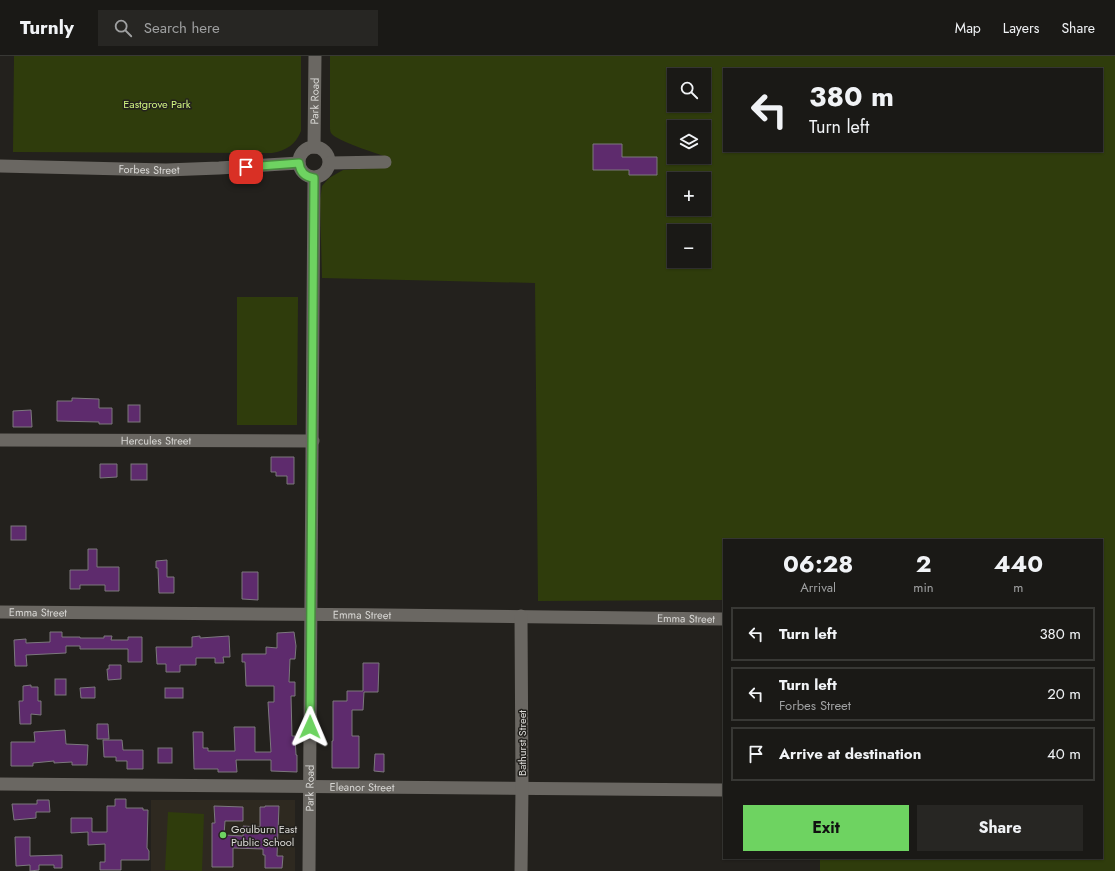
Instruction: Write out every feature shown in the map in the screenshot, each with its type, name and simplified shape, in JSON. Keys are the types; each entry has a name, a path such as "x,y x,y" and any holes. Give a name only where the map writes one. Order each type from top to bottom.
{"street":[{"name":"Park Road","path":"314,147 315,56"},
{"path":"314,147 325,152 330,163 326,172 320,177 314,178 303,173 299,163 299,158 303,152 306,149 314,147"},
{"path":"330,163 385,162"},
{"name":"Forbes Street","path":"0,166 166,170 227,168 299,163"},
{"name":"Park Road","path":"309,871 314,178"},
{"name":"Hercules Street","path":"0,440 313,441"},
{"name":"Emma Street","path":"0,612 416,614 723,619"},
{"name":"Bathurst Street","path":"521,616 521,871"},
{"name":"Eleanor Street","path":"0,784 723,790"}],"shaded area":[{"name":"Goulburn East Public School","path":"151,800 295,800 295,871 151,871"}],"green space":[{"name":"Eastgrove Park","path":"14,56 301,56 301,131 299,136 290,146 282,151 272,153 13,152"},
{"path":"330,56 1115,56 1115,871 820,871 820,859 1103,859 1103,539 723,539 723,600 538,601 535,283 322,278 320,201 322,186 329,178 343,170 387,167 387,157 340,140 331,133"},
{"path":"237,297 298,297 297,425 237,425"},
{"path":"168,812 204,814 202,871 165,870"}],"building":[{"path":"593,144 622,144 622,157 657,157 657,175 629,175 629,170 593,170"},
{"path":"72,398 99,399 99,408 112,408 112,424 99,424 99,422 57,421 57,401 72,401"},
{"path":"128,405 140,405 140,422 128,422"},
{"path":"31,410 32,427 13,427 13,411"},
{"path":"271,457 294,457 294,484 287,484 287,476 276,476 276,472 271,472"},
{"path":"100,464 117,464 117,477 100,478"},
{"path":"131,464 147,464 147,480 131,480"},
{"path":"11,526 26,526 26,540 11,540"},
{"path":"88,549 97,549 97,567 119,567 119,591 105,591 105,585 80,585 80,589 70,589 70,570 88,570"},
{"path":"167,560 167,577 174,577 174,593 159,593 158,568 156,568 156,561"},
{"path":"242,572 258,572 258,600 242,599"},
{"path":"50,632 62,632 62,637 104,638 104,636 112,636 111,640 128,640 128,637 142,637 142,662 128,662 128,649 80,649 80,646 66,646 66,653 26,655 27,666 15,666 14,640 26,639 26,643 50,642"},
{"path":"294,632 296,646 295,659 290,659 289,682 295,682 295,696 291,696 292,736 295,736 297,772 271,771 271,760 236,760 237,772 218,772 218,769 194,769 193,732 203,732 203,748 208,748 208,751 235,751 234,727 255,727 255,752 271,752 268,702 274,702 274,686 246,686 245,662 242,662 242,654 266,654 266,647 277,648 277,633"},
{"path":"200,636 200,638 229,636 230,657 223,657 224,663 215,663 215,658 196,658 196,665 180,665 180,672 166,672 166,664 157,664 156,647 192,647 192,637"},
{"path":"363,663 379,663 378,692 364,692 363,710 352,710 352,736 359,736 359,768 332,768 333,701 347,701 347,691 363,691"},
{"path":"109,665 121,665 121,679 108,680 107,669 109,669"},
{"path":"55,679 66,679 66,695 55,695"},
{"path":"31,685 31,687 38,687 38,701 41,701 41,715 31,714 31,724 20,724 19,701 23,701 23,686"},
{"path":"95,687 95,698 81,698 80,688"},
{"path":"165,688 183,688 183,698 165,698"},
{"path":"97,724 108,724 109,739 97,739"},
{"path":"65,730 66,744 88,745 87,765 72,765 72,762 54,763 54,761 33,763 33,766 11,766 11,742 35,742 34,732"},
{"path":"103,740 122,740 123,750 143,750 143,769 127,769 127,761 116,761 116,757 104,757"},
{"path":"158,748 172,748 172,763 158,763"},
{"path":"375,754 384,754 384,772 374,771"},
{"path":"115,799 126,799 126,808 143,808 143,810 148,810 147,848 149,851 149,860 121,860 121,870 100,870 100,862 105,862 105,844 88,845 88,832 71,833 71,818 92,818 92,832 107,832 107,806 115,806"},
{"path":"37,800 49,800 50,812 36,812 36,818 14,820 12,804 37,804"},
{"path":"214,806 243,807 243,821 225,821 224,835 243,836 243,826 260,827 260,807 279,806 277,856 283,856 282,868 265,868 265,855 263,855 263,849 233,848 233,867 212,867 212,823 215,823"},
{"path":"15,837 30,837 30,856 62,855 62,868 54,868 54,865 39,865 39,870 30,871 30,865 16,866"}],"place":[{"name":"Goulburn East Public School","path":"223,835"}],"route":[{"path":"246,167 299,163 303,173 314,178 310,727"}]}
